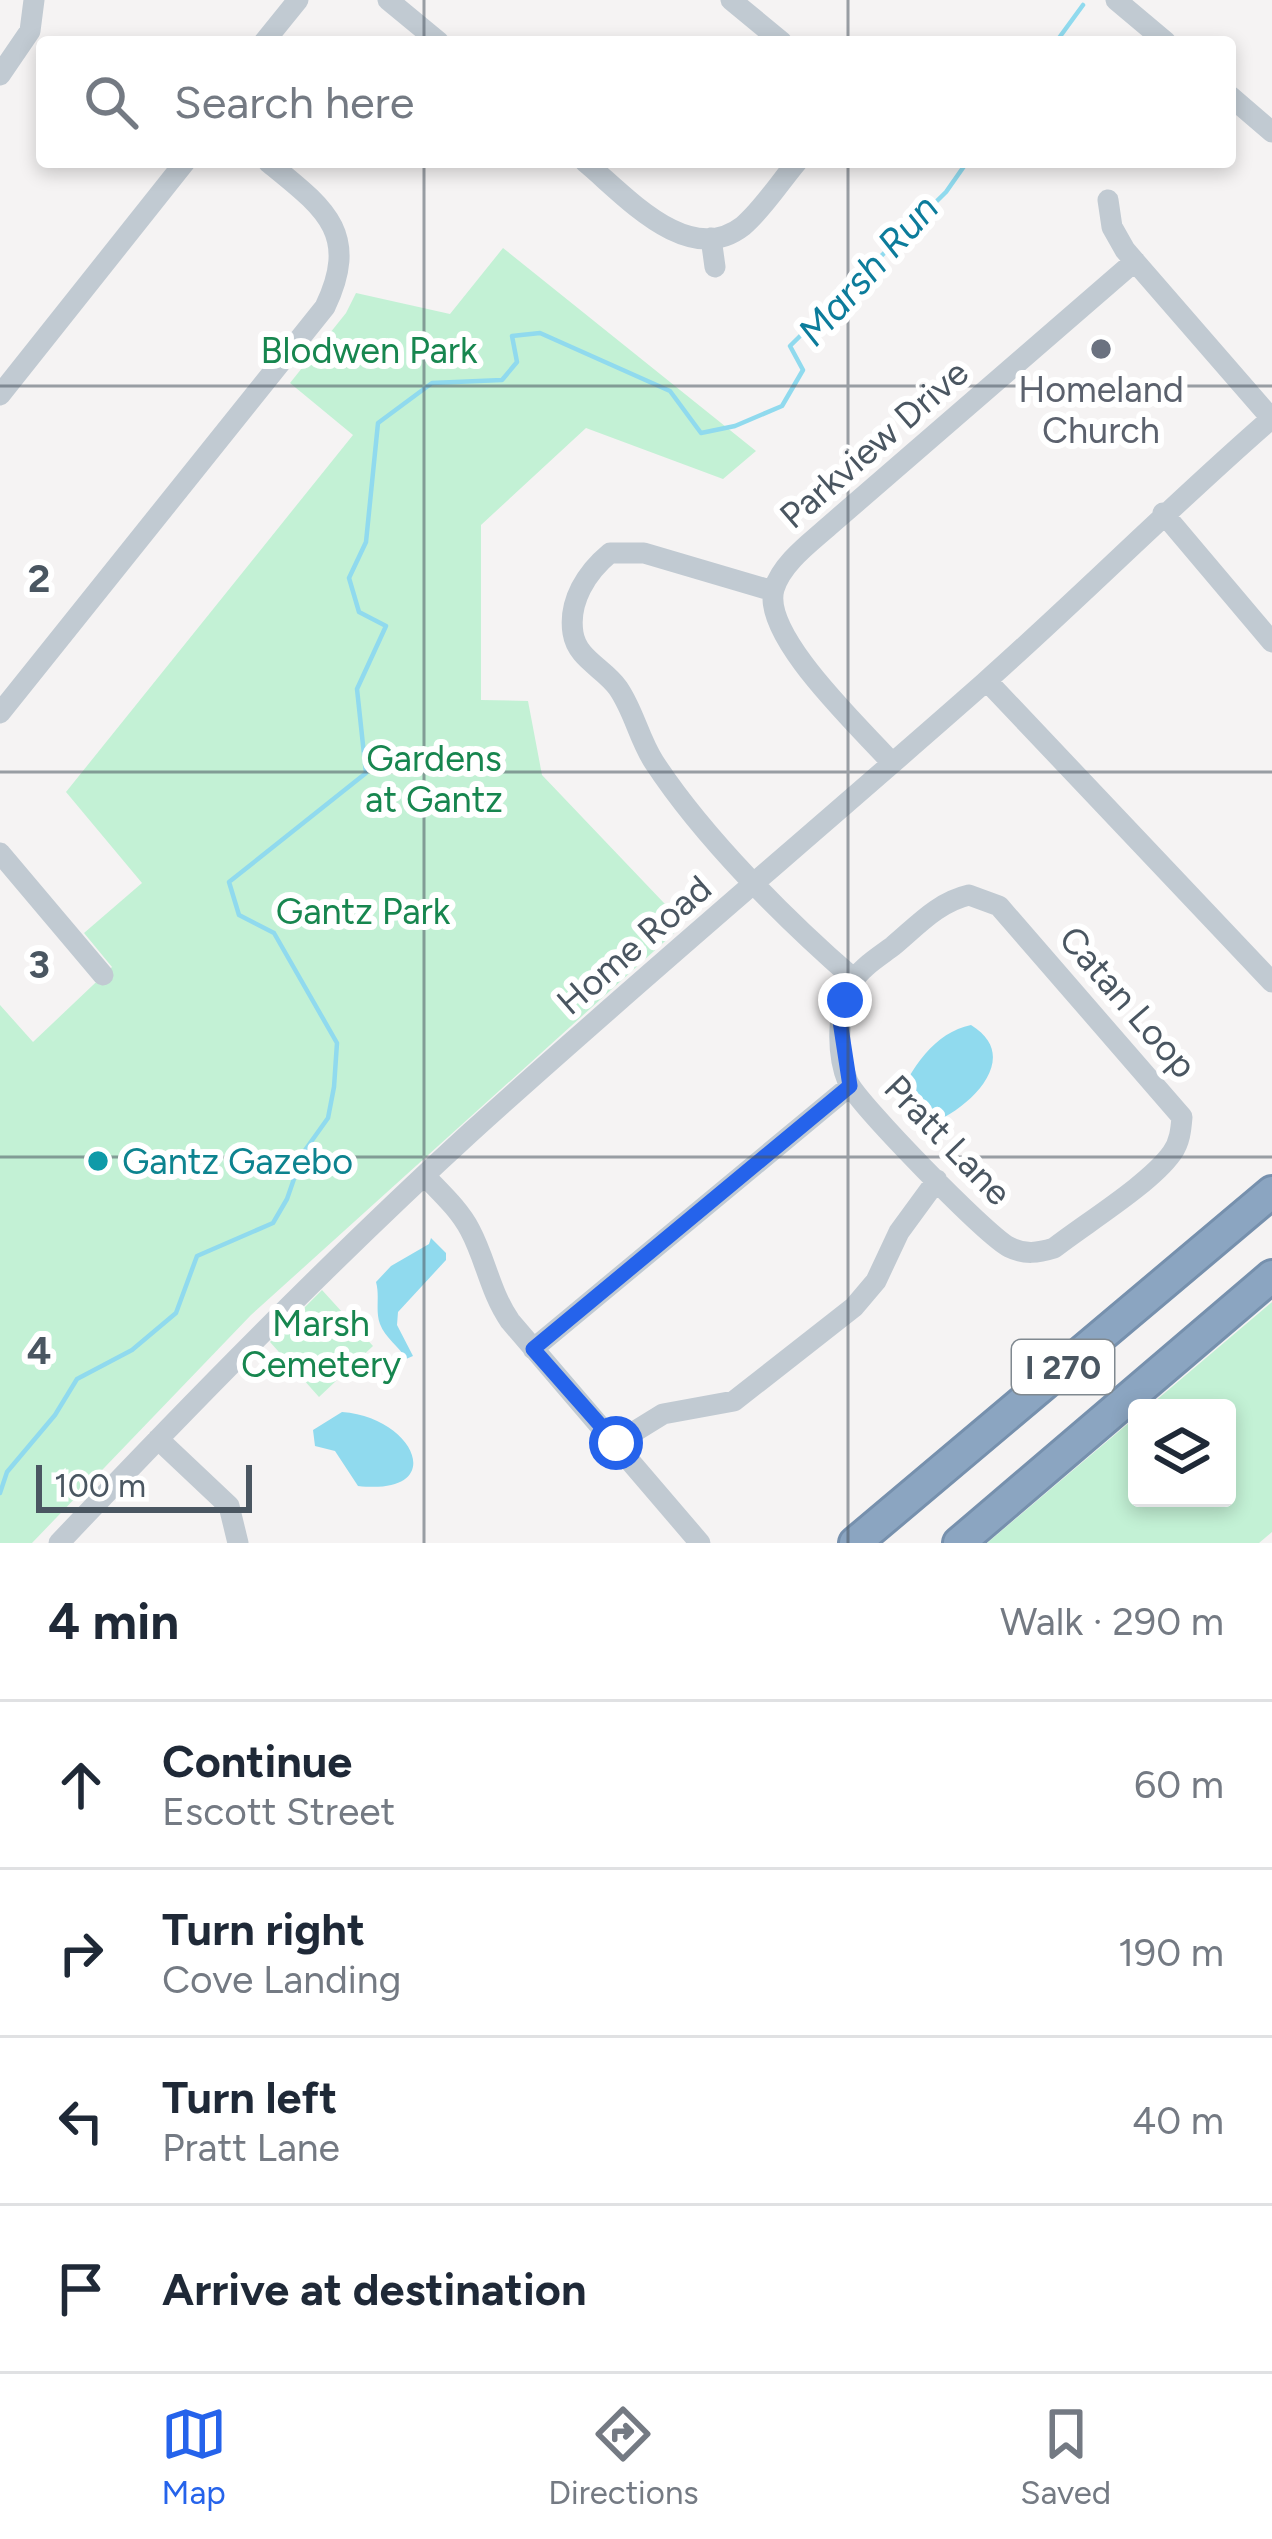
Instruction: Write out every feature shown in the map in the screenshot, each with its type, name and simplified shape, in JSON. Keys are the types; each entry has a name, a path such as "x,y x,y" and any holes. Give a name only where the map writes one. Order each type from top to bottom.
{"highway":[{"name":"I 270","path":"855,1543 1272,1192"},
{"name":"I 270","path":"958,1543 1272,1276"}],"street":[{"path":"0,75 30,31 34,0"},
{"path":"269,36 298,0"},
{"path":"388,0 432,36"},
{"path":"731,0 775,36"},
{"path":"1115,0 1159,36"},
{"path":"1236,102 1272,132"},
{"path":"0,395 180,168"},
{"path":"0,712 325,307 340,269 339,238 317,203 275,168"},
{"path":"592,168 674,232 699,240 742,226 792,168"},
{"path":"1108,200 1112,226 1135,261 1272,418"},
{"path":"711,238 716,267"},
{"name":"Parkview Drive","path":"773,591 793,560 823,532 1135,261"},
{"name":"Home Road","path":"59,1543 425,1176 987,681 1094,584 1163,513 1272,418"},
{"path":"1163,513 1272,642"},
{"path":"854,979 754,883 650,757 628,704 612,680 580,652 573,616 590,570 610,553 627,550 773,591 777,621 791,648 892,764"},
{"path":"987,681 1272,982"},
{"path":"0,854 103,975"},
{"name":"Catan Loop","path":"854,979 944,904 969,895 983,898 999,906 1054,966 1182,1117 1173,1152 1156,1168 1054,1248 1034,1253"},
{"name":"Pratt Lane","path":"854,979 840,1021 850,1086 1006,1246 1034,1253"},
{"path":"533,1349 850,1086"},
{"path":"425,1176 471,1232 493,1297 700,1543"},
{"path":"616,1443 663,1414 734,1401 854,1306 876,1281 899,1232 937,1180"},
{"path":"158,1439 229,1506 238,1543"}],"green space":[{"name":"Gantz Park","path":"503,248 756,451 723,479 586,428 481,525 481,700 528,701 542,775 684,924 251,1315 32,1543 0,1543 0,1005 33,1042 112,967 84,933 142,883 66,792 353,435 290,383 346,313 356,293 450,314"},
{"name":"Marsh Cemetery","path":"322,1290 373,1346 319,1397 270,1342"},
{"path":"1272,1302 1272,1532 1259,1543 987,1543 1128,1424 1128,1507 1236,1507 1236,1399 1158,1399"}],"water":[{"path":"971,1025 986,1038 993,1053 991,1067 973,1096 928,1125 897,1102 925,1054 946,1035"},
{"path":"431,1238 446,1253 446,1260 398,1312 397,1325 413,1356 406,1359 380,1324 376,1282"},
{"path":"342,1412 367,1417 403,1440 413,1468 405,1479 387,1486 358,1486 335,1451 315,1446 313,1430"}],"waterway":[{"name":"Marsh Run","path":"1060,36 1083,5"},
{"name":"Marsh Run","path":"0,1493 7,1472 55,1415 77,1379 132,1350 176,1313 197,1256 273,1223 303,1153 328,1118 337,1043 274,933 239,915 229,882 366,773 357,689 386,626 359,612 349,578 366,542 378,423 432,383 502,380 517,362 512,336 540,333 670,391 701,433 735,426 782,406 803,370 790,346 946,192 963,168"}],"place":[{"name":"Homeland Church","path":"1101,349"},
{"name":"Gantz Gazebo","path":"98,1161"}],"route":[{"path":"616,1443 533,1349 850,1086 840,1021 845,1000"}],"park label":[{"name":"Blodwen Park","path":"369,350"},
{"name":"Gardens at Gantz","path":"434,778"}]}
